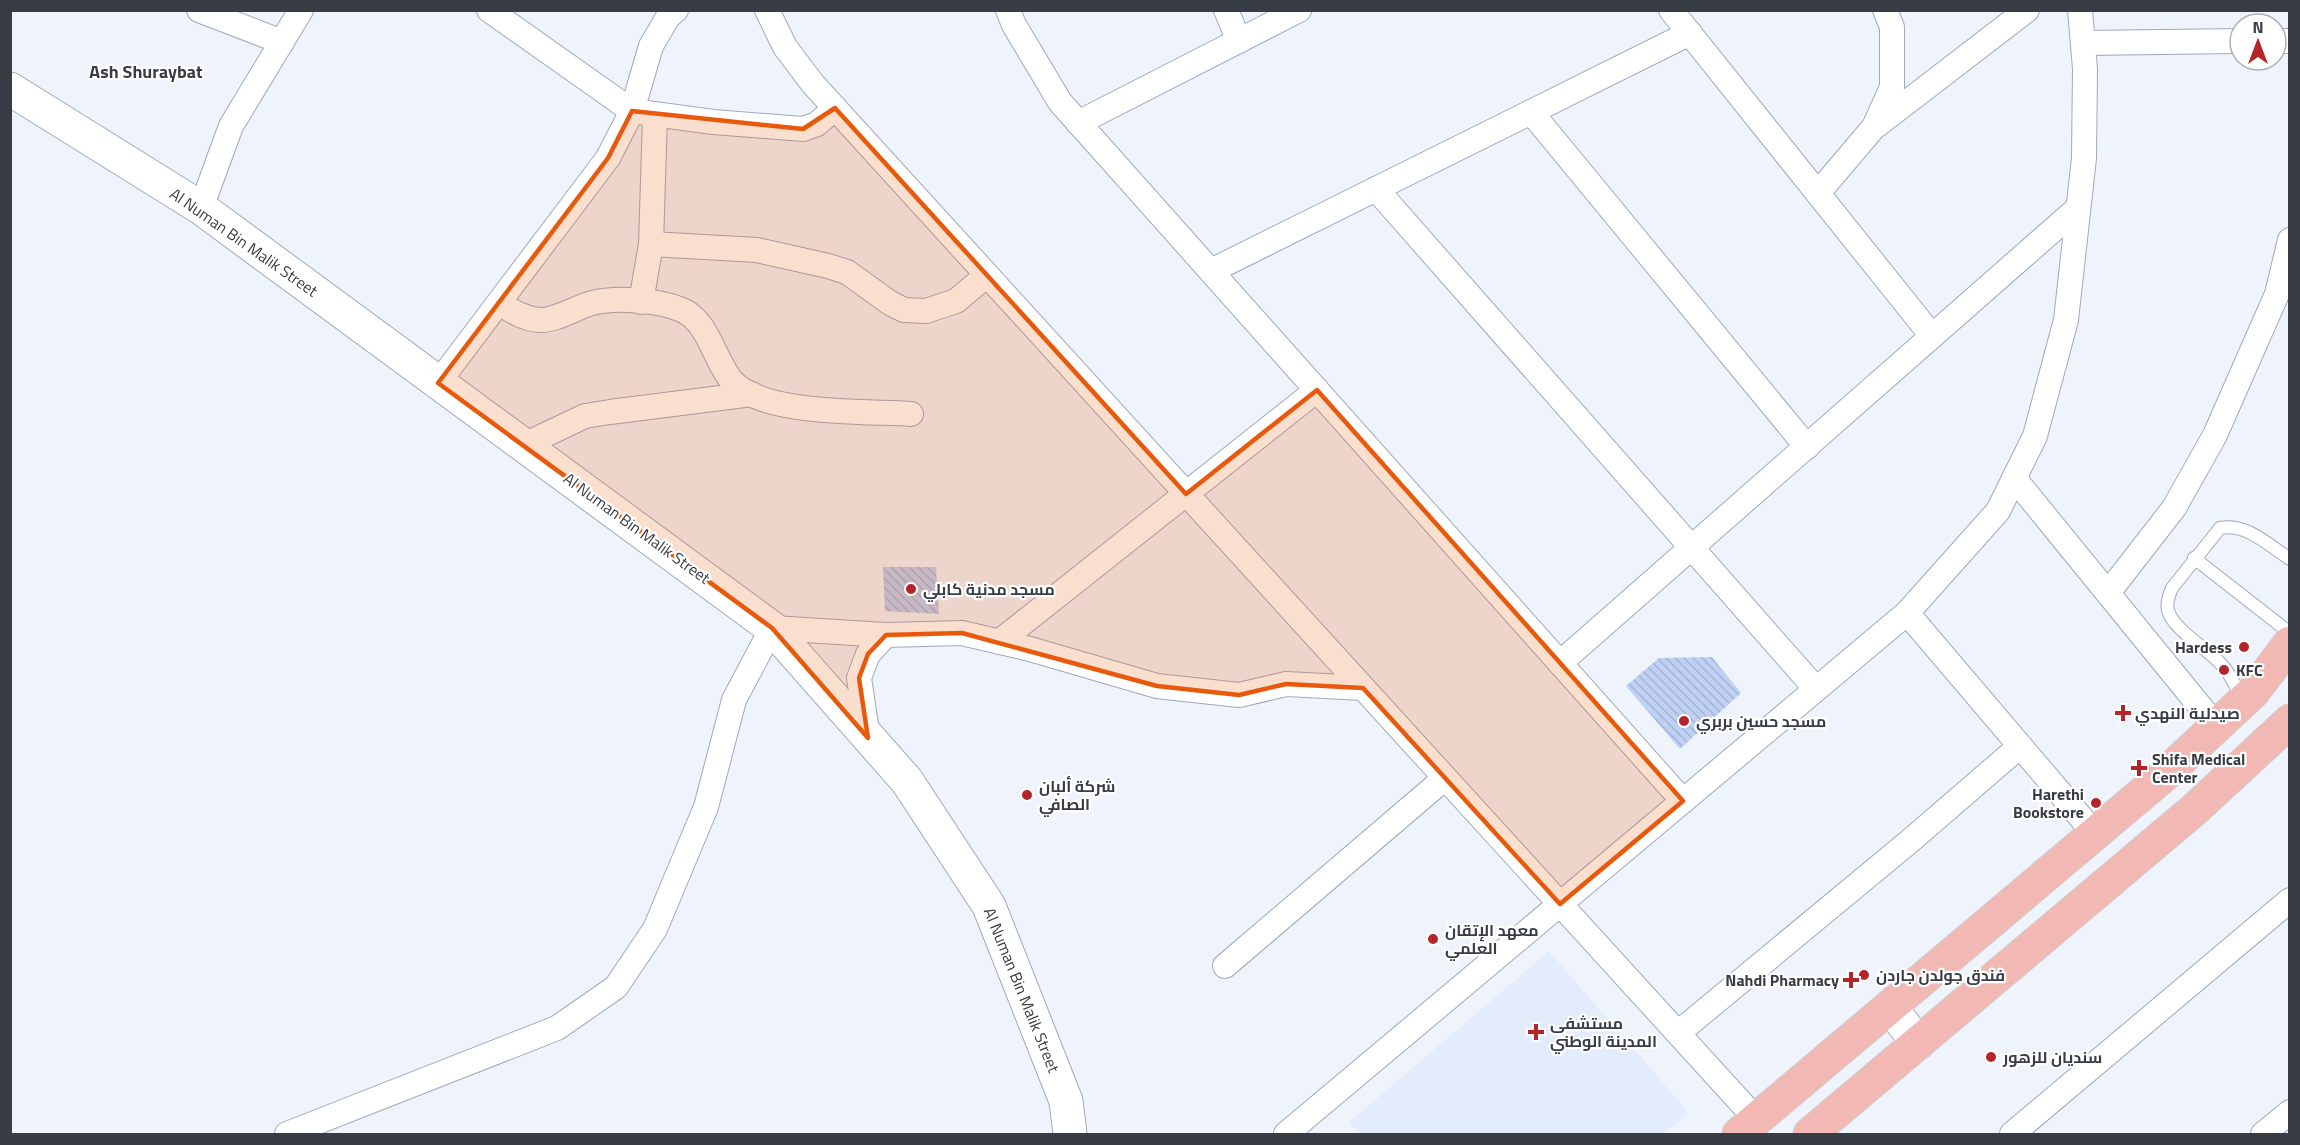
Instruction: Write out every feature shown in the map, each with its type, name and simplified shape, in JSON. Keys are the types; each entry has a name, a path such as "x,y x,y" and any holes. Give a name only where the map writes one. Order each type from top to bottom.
{"main road":[{"name":"Al Numan Bin Malik Street","path":"10,89 201,208 772,628 907,781 989,906 1066,1101 1070,1134"},
{"path":"1747,1127 2162,777 2253,692 2289,643"},
{"path":"1810,1134 2195,810 2289,721"},
{"path":"1890,1007 1918,1043"}],"street":[{"path":"199,10 282,42"},
{"path":"201,208 231,126 301,10"},
{"path":"489,10 643,114 803,129 818,124 836,108"},
{"path":"641,302 651,244 643,114 651,46 676,10"},
{"path":"767,10 785,47 836,108 1677,1033 1747,1127"},
{"path":"1008,10 1014,26 1060,102 1683,801"},
{"path":"1226,10 1239,40"},
{"path":"1078,123 1299,10"},
{"path":"1671,10 1932,336"},
{"path":"1874,128 1892,87 1892,27 1885,10"},
{"path":"1818,193 1874,128 2027,10"},
{"path":"1286,1134 1907,613 1998,511 2035,436 2066,320 2084,158 2085,69 2080,10"},
{"path":"1211,271 1689,33"},
{"path":"2083,43 2228,41"},
{"path":"1531,112 1807,447"},
{"path":"438,383 643,114"},
{"path":"1376,189 1816,689"},
{"path":"1560,663 2078,208"},
{"path":"2108,593 2174,508 2215,435 2277,294 2289,240"},
{"path":"651,244 757,249 828,266 847,272 890,303 904,310 926,311 956,301 987,275"},
{"path":"498,303 527,319 544,320 592,303 623,300 683,310 696,320 732,381 752,394 801,408 911,414"},
{"path":"999,642 1317,390"},
{"path":"524,445 561,426 585,417 752,394"},
{"path":"2014,478 2216,726"},
{"path":"1907,613 2095,834"},
{"path":"286,1134 557,1028 616,987 655,928 706,807 734,700 772,628 886,635 962,633 1157,686 1239,695 1286,684 1363,688"},
{"path":"868,738 859,678 868,654 886,635"},
{"path":"1677,1033 1910,841 2020,746"},
{"path":"1225,966 1445,778"},
{"path":"2012,1134 2289,900"},
{"path":"2264,1134 2289,1112"}],"lane":[{"path":"2243,700 2226,669 2172,620 2167,609 2168,598 2172,588 2194,558 2220,528 2233,526 2245,529 2289,559"},
{"path":"2194,558 2289,633"}],"highlighted area":[{"path":"835,108 1186,494 1317,390 1683,801 1560,904 1363,688 1286,684 1239,695 1157,686 962,633 886,635 868,654 859,678 868,738 772,628 438,383 608,158 632,111 803,129"}],"shaded area":[{"name":"مستشفى المدينة الوطني","path":"1549,951 1689,1113 1663,1134 1360,1134 1349,1122"}],"building":[{"name":"مسجد مدنية كابلي","path":"883,567 936,567 939,614 885,611"},
{"name":"مسجد حسين بربري","path":"1712,657 1741,693 1680,749 1626,686 1659,658"}],"place":[{"name":"مسجد مدنية كابلي","path":"911,589"},
{"name":"Hardess","path":"2244,647"},
{"name":"KFC","path":"2224,670"},
{"name":"صيدلية النهدي","path":"2123,713"},
{"name":"مسجد حسين بربري","path":"1684,721"},
{"name":"Shifa Medical Center","path":"2139,768"},
{"name":"شركة ألبان الصافي","path":"1027,795"},
{"name":"Harethi Bookstore","path":"2096,803"},
{"name":"معهد الإتقان العلمي","path":"1433,939"},
{"name":"فندق جولدن جاردن","path":"1864,975"},
{"name":"Nahdi Pharmacy","path":"1851,980"},
{"name":"مستشفى المدينة الوطني","path":"1536,1032"},
{"name":"سنديان للزهور","path":"1991,1057"}],"district":[{"name":"Ash Shuraybat","path":"146,71"}]}
